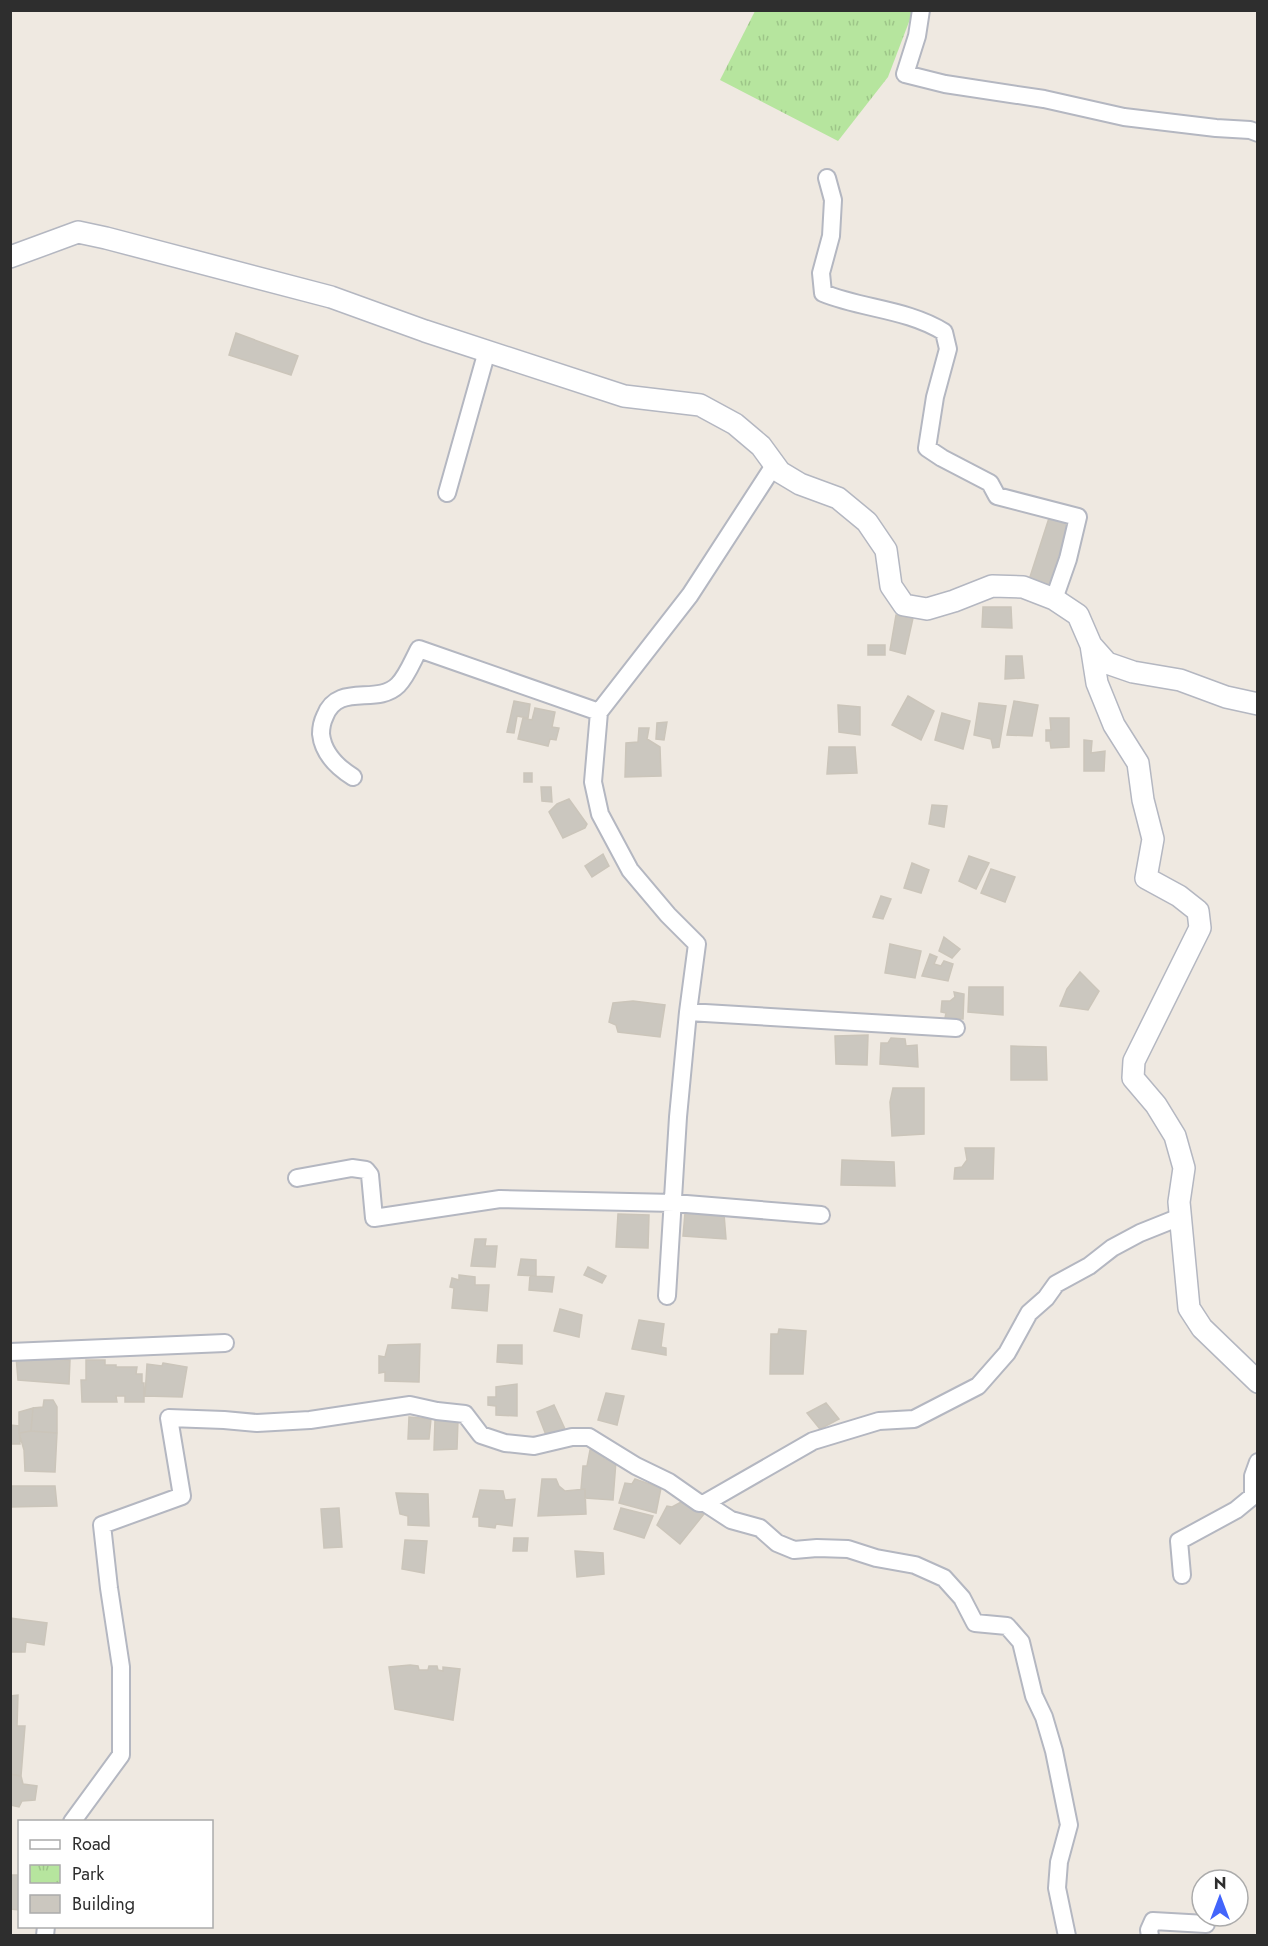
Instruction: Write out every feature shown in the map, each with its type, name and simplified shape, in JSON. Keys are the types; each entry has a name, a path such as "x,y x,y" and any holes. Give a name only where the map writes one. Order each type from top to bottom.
{"street":[{"path":"921,10 917,36 905,74 945,84 1044,99 1124,117 1250,130 1257,133"},
{"path":"827,178 833,200 831,236 821,273 823,292 841,300 928,322 944,332 948,349 935,397 927,448 990,483 997,496 1078,517 1068,559 1054,599"},
{"path":"10,257 78,232 106,238 331,297 624,396 700,405 735,424 761,446 780,471 800,484 838,498 867,522 886,550 891,585 904,605 927,609 992,586 1023,587 1054,599 1078,615 1090,645 1097,683 1114,725 1138,763 1143,800 1153,838 1146,878 1179,896 1198,911 1200,928 1134,1061 1133,1078 1156,1105 1175,1136 1184,1168 1179,1202 1189,1308 1202,1328 1257,1382"},
{"path":"447,493 487,351"},
{"path":"667,1296 678,1117 697,944 668,915 630,870 600,814 592,782 599,712 690,595 775,464"},
{"path":"1090,645 1107,663 1133,672 1180,680 1226,697 1257,704"},
{"path":"352,777 337,767 322,744 321,725 329,705 342,698 382,694 398,686 419,649 599,712"},
{"path":"688,1012 956,1028"},
{"path":"297,1178 352,1168 366,1170 370,1175 374,1218 500,1199 674,1203 821,1215"},
{"path":"73,1820 121,1755 121,1667 102,1525 182,1496 169,1418 258,1423 310,1420 410,1404 437,1411 465,1414 481,1435 505,1443 534,1446 572,1437 589,1437 636,1466 669,1482 699,1503 705,1503 813,1441 879,1421 915,1419 978,1386 1007,1353 1029,1313 1046,1298 1056,1284 1089,1266 1112,1248 1180,1217"},
{"path":"10,1352 225,1343"},
{"path":"1182,1575 1179,1541 1236,1510 1253,1496 1253,1476 1257,1462"},
{"path":"705,1503 731,1520 760,1528 777,1543 794,1550 848,1549 876,1558 915,1565 944,1578 962,1598 975,1623 1007,1626 1021,1642 1034,1696 1044,1717 1054,1751 1070,1825 1059,1862 1057,1888 1067,1935"},
{"path":"1150,1935 1149,1930 1153,1921 1190,1924"}],"green space":[{"path":"910,10 912,14 888,77 838,141 720,80 755,11"}],"building":[{"path":"236,333 298,356 291,375 229,355"},
{"path":"1050,515 1072,521 1052,592 1028,583"},
{"path":"983,607 1011,607 1012,628 982,627"},
{"path":"896,615 913,618 905,654 890,650"},
{"path":"868,645 885,645 885,655 868,655"},
{"path":"1006,656 1022,656 1024,678 1005,679"},
{"path":"908,696 934,711 921,740 892,725"},
{"path":"514,701 530,704 528,718 517,716 514,733 507,732"},
{"path":"1014,701 1038,705 1032,736 1007,735"},
{"path":"979,703 1006,706 999,747 993,748 991,739 974,735"},
{"path":"838,705 860,707 860,735 839,732"},
{"path":"535,708 555,712 552,727 559,728 556,740 550,739 548,746 518,739 523,718 532,720"},
{"path":"942,713 970,721 963,749 935,740"},
{"path":"1050,718 1069,718 1069,747 1051,748 1050,741 1046,741 1046,730 1051,730"},
{"path":"667,722 664,740 656,739 657,723"},
{"path":"639,728 649,728 647,739 660,747 661,776 625,777 626,743 638,742"},
{"path":"1084,740 1092,741 1091,753 1105,751 1104,771 1084,771"},
{"path":"829,747 855,747 857,773 827,774"},
{"path":"524,773 532,773 532,782 524,782"},
{"path":"541,787 551,787 552,802 542,801"},
{"path":"569,799 587,824 585,828 563,838 549,812 557,804"},
{"path":"932,805 947,806 944,827 929,824"},
{"path":"603,854 609,866 592,877 585,866"},
{"path":"969,856 989,863 976,889 959,881"},
{"path":"912,863 929,870 921,893 904,888"},
{"path":"991,869 1015,877 1005,902 981,893"},
{"path":"881,896 891,899 883,919 873,917"},
{"path":"944,937 960,949 952,958 939,951"},
{"path":"890,944 921,951 915,978 885,973"},
{"path":"930,954 937,957 934,964 941,966 944,961 953,964 948,981 922,976"},
{"path":"1080,972 1099,991 1088,1010 1060,1006 1067,989"},
{"path":"969,987 1003,987 1003,1015 968,1012"},
{"path":"954,992 964,994 963,1019 945,1018 946,1013 941,1012 942,1001 950,1001 955,997"},
{"path":"633,1001 665,1005 660,1037 618,1032 616,1025 609,1022 613,1003"},
{"path":"868,1035 867,1065 836,1064 835,1036"},
{"path":"891,1038 905,1039 906,1046 917,1045 918,1067 880,1064 881,1043 888,1043"},
{"path":"1011,1046 1046,1047 1047,1080 1011,1080"},
{"path":"893,1088 924,1088 924,1134 892,1136 890,1102"},
{"path":"965,1148 994,1148 993,1179 954,1179 955,1168 962,1167 967,1160"},
{"path":"842,1160 894,1162 895,1186 841,1185"},
{"path":"685,1213 724,1214 726,1239 683,1236"},
{"path":"618,1214 649,1215 648,1248 616,1247"},
{"path":"475,1239 486,1239 485,1246 497,1246 495,1267 471,1266"},
{"path":"521,1259 536,1260 536,1276 518,1275"},
{"path":"588,1267 606,1276 602,1283 584,1275"},
{"path":"459,1275 475,1277 475,1285 489,1285 487,1311 452,1308 454,1288 450,1287 452,1278 459,1280"},
{"path":"530,1276 554,1277 552,1292 529,1290"},
{"path":"560,1309 582,1315 579,1337 554,1331"},
{"path":"639,1320 664,1324 661,1347 666,1348 666,1355 632,1349"},
{"path":"779,1329 806,1331 803,1374 770,1374 771,1334 778,1334"},
{"path":"420,1344 419,1382 385,1381 385,1372 379,1373 379,1356 385,1357 388,1345"},
{"path":"498,1345 522,1345 522,1364 497,1362"},
{"path":"16,1356 70,1360 69,1384 18,1380"},
{"path":"86,1360 105,1360 105,1365 116,1365 116,1367 137,1367 136,1374 142,1374 142,1383 144,1383 144,1402 125,1402 125,1396 116,1396 117,1402 82,1402 81,1380 86,1380"},
{"path":"163,1363 187,1367 182,1397 145,1396 147,1364 162,1366"},
{"path":"517,1384 517,1416 496,1415 496,1406 488,1405 488,1397 496,1397 496,1387"},
{"path":"606,1393 624,1396 617,1425 598,1420"},
{"path":"44,1400 53,1400 57,1407 57,1433 31,1431 33,1408 43,1407"},
{"path":"826,1403 839,1419 820,1429 807,1413"},
{"path":"554,1405 565,1429 546,1435 537,1412"},
{"path":"33,1408 31,1431 19,1433 19,1412"},
{"path":"409,1417 431,1419 429,1439 408,1439"},
{"path":"435,1420 458,1420 457,1449 434,1450"},
{"path":"10,1425 19,1426 20,1444 10,1444"},
{"path":"31,1431 57,1433 55,1472 25,1471 24,1450 19,1433"},
{"path":"590,1450 605,1451 604,1459 616,1461 613,1500 585,1498 585,1489 581,1489 583,1466 587,1466"},
{"path":"542,1479 556,1479 565,1491 585,1489 586,1514 538,1516"},
{"path":"635,1479 661,1488 656,1513 619,1503 625,1483 632,1484"},
{"path":"10,1486 55,1486 57,1506 10,1507"},
{"path":"480,1490 503,1491 505,1500 515,1499 512,1526 496,1524 495,1528 479,1526 479,1517 473,1517"},
{"path":"396,1493 428,1494 429,1526 408,1525 408,1516 400,1514"},
{"path":"681,1502 704,1514 680,1544 657,1525 667,1506 672,1507"},
{"path":"339,1508 342,1547 324,1548 321,1509"},
{"path":"621,1508 653,1516 644,1538 614,1529"},
{"path":"514,1538 528,1538 527,1551 513,1551"},
{"path":"405,1540 427,1541 424,1573 402,1569"},
{"path":"575,1551 603,1553 604,1574 577,1577"},
{"path":"10,1618 47,1623 44,1645 26,1642 25,1652 10,1652"},
{"path":"418,1666 419,1670 428,1670 429,1666 437,1666 438,1670 443,1671 443,1667 460,1669 453,1720 395,1709 389,1667"},
{"path":"18,1695 17,1726 25,1726 21,1776 10,1774 10,1696"},
{"path":"10,1774 21,1776 23,1784 37,1786 35,1800 22,1801 19,1807 10,1805"},
{"path":"10,1875 18,1875 18,1910 10,1909"}]}
